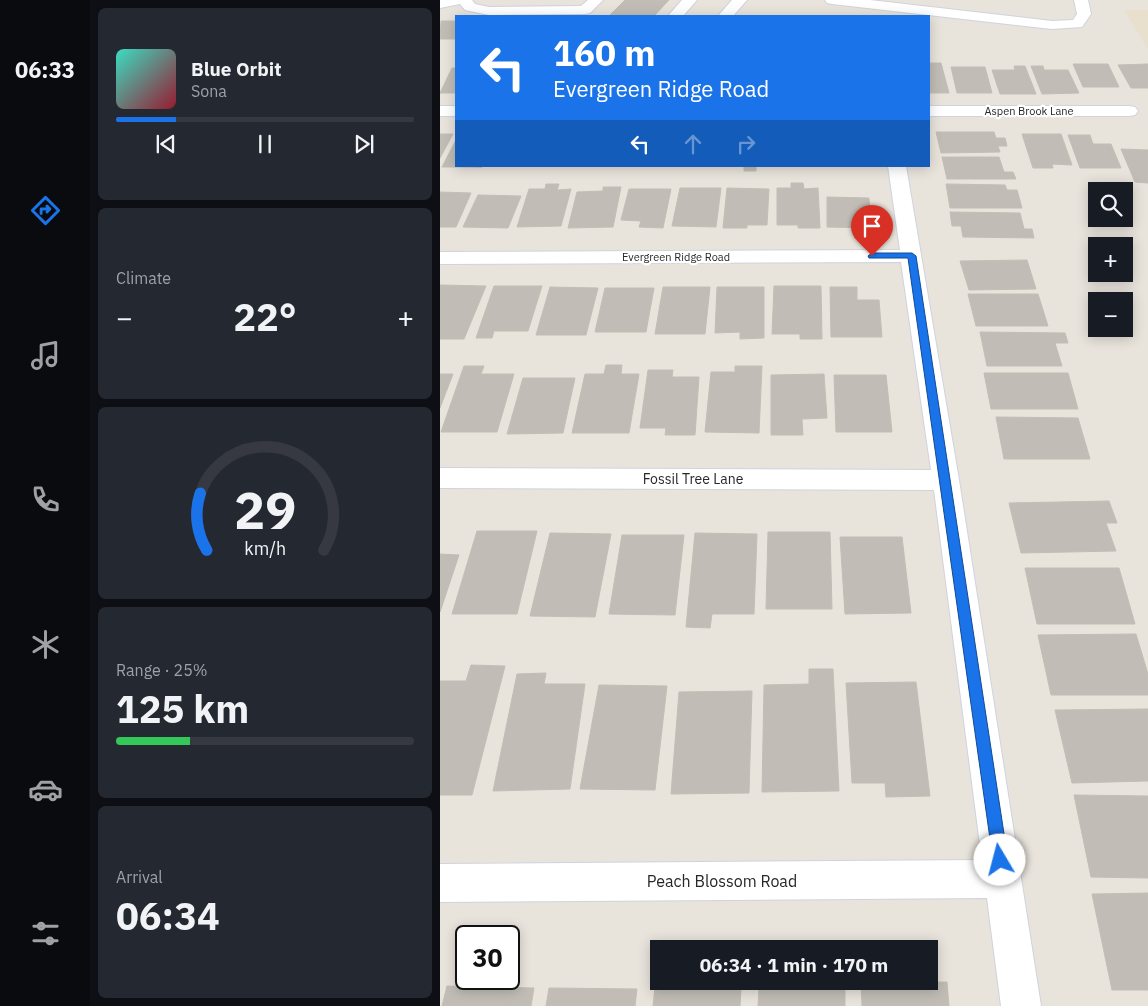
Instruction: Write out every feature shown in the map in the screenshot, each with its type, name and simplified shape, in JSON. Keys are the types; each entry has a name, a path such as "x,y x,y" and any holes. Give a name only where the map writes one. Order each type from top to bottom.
{"street":[{"path":"440,4 458,0"},
{"path":"464,0 470,7 489,11 585,10 596,0"},
{"path":"676,15 690,0"},
{"path":"727,15 740,0"},
{"path":"832,0 1052,25 1077,24 1084,14 1081,0"},
{"path":"440,111 455,111"},
{"name":"Aspen Brook Lane","path":"930,111 1129,111"},
{"path":"897,167 946,480 1022,1006"},
{"name":"Evergreen Ridge Road","path":"440,258 912,256"},
{"name":"Fossil Tree Lane","path":"440,478 946,480"},
{"name":"Peach Blossom Road","path":"440,883 1003,879"}],"shaded area":[{"path":"1124,10 1148,10 1148,49"}],"building":[{"path":"625,0 669,0 655,15 610,15"},
{"path":"441,21 455,21 455,39 440,39"},
{"path":"930,63 941,63 949,93 930,93"},
{"path":"1073,64 1108,64 1119,87 1083,87"},
{"path":"1148,64 1148,88 1131,88 1118,65"},
{"path":"1014,66 1025,66 1036,94 1000,94 992,70 1015,70"},
{"path":"1031,66 1043,66 1044,70 1068,70 1079,93 1042,94"},
{"path":"951,67 985,67 992,93 957,93"},
{"path":"452,68 455,68 455,93 440,93"},
{"path":"936,132 994,132 996,138 1005,138 1007,146 998,146 1000,152 941,153"},
{"path":"440,134 453,134 440,158"},
{"path":"1022,134 1061,134 1072,165 1052,164 1053,168 1033,168"},
{"path":"1068,135 1090,135 1093,144 1111,144 1121,168 1080,168"},
{"path":"455,142 455,167 442,167"},
{"path":"1121,149 1148,150 1148,183 1135,182"},
{"path":"942,157 999,157 1004,172 1013,172 1016,179 947,179"},
{"path":"744,167 756,167 756,171 744,171"},
{"path":"791,183 803,183 804,189 818,188 820,228 798,228 798,225 777,225 777,188 791,188"},
{"path":"546,184 559,184 557,190 571,189 561,226 517,227 529,189 545,189"},
{"path":"946,184 1005,185 1007,190 1017,190 1022,208 950,208"},
{"path":"603,187 621,187 613,227 568,228 577,192 603,191"},
{"path":"680,188 721,188 716,227 672,226"},
{"path":"727,188 769,189 767,225 747,225 747,228 723,228"},
{"path":"629,189 671,189 663,228 639,227 641,221 621,220"},
{"path":"440,192 471,193 456,227 440,227"},
{"path":"478,195 521,196 508,228 463,227"},
{"path":"827,197 869,198 871,228 827,227"},
{"path":"950,212 1020,213 1024,229 1032,229 1034,238 963,237 961,226 952,226"},
{"path":"1027,260 1036,289 969,290 960,261"},
{"path":"440,285 486,286 464,339 440,339"},
{"path":"494,286 542,286 528,331 494,331 492,338 476,338"},
{"path":"774,286 821,286 822,339 800,339 800,334 772,334"},
{"path":"550,287 598,288 586,335 536,335"},
{"path":"663,287 710,287 705,334 655,334"},
{"path":"717,287 764,287 764,338 740,339 740,332 715,333"},
{"path":"830,287 857,287 857,300 879,300 882,337 831,337"},
{"path":"605,288 654,288 646,332 595,332"},
{"path":"968,294 1038,294 1048,326 976,326"},
{"path":"980,332 1065,333 1068,343 1055,343 1062,366 987,366"},
{"path":"606,365 622,365 621,374 639,374 629,433 572,433 585,374 604,374"},
{"path":"464,366 484,366 481,374 514,374 497,432 441,432"},
{"path":"735,366 762,366 759,433 705,432 711,372 735,372"},
{"path":"648,370 673,370 672,377 699,377 695,435 665,435 666,428 640,428"},
{"path":"984,373 1068,373 1078,409 991,409"},
{"path":"440,374 453,374 440,408"},
{"path":"824,374 827,418 802,419 803,435 771,435 771,375"},
{"path":"834,375 886,375 892,432 836,432"},
{"path":"523,378 575,378 563,433 507,434"},
{"path":"996,417 1078,418 1090,459 1004,459"},
{"path":"1109,501 1117,523 1106,523 1116,551 1021,553 1009,503"},
{"path":"477,531 537,531 517,614 452,614"},
{"path":"768,532 830,532 832,609 766,609"},
{"path":"550,533 611,534 595,617 530,616"},
{"path":"695,533 757,534 754,614 712,614 710,628 686,627"},
{"path":"622,535 684,535 675,615 609,614"},
{"path":"840,537 902,537 911,613 845,614"},
{"path":"440,554 459,555 440,612"},
{"path":"1025,568 1119,568 1135,624 1037,624"},
{"path":"1136,634 1148,674 1148,695 1051,695 1038,635"},
{"path":"471,665 505,666 472,795 440,795 440,681 466,681"},
{"path":"809,669 833,669 839,791 762,792 764,685 809,684"},
{"path":"546,673 544,684 585,684 570,789 493,791 517,674"},
{"path":"916,682 930,796 886,797 885,783 852,783 846,683"},
{"path":"599,685 667,686 655,790 580,789"},
{"path":"752,691 749,793 671,794 679,692"},
{"path":"1148,709 1148,781 1072,783 1055,710"},
{"path":"1074,795 1148,796 1148,878 1091,877"},
{"path":"1148,893 1148,990 1112,990 1092,894"},
{"path":"938,982 947,982 949,1006 862,1006 861,990 938,990"},
{"path":"447,986 455,986 455,990 520,990 520,988 534,988 531,1006 442,1006"},
{"path":"549,988 637,989 635,1006 546,1006"},
{"path":"655,990 741,990 740,1006 653,1006"},
{"path":"759,990 845,990 845,1006 758,1006"}],"route":[{"path":"872,256 912,256 1000,860"}]}
